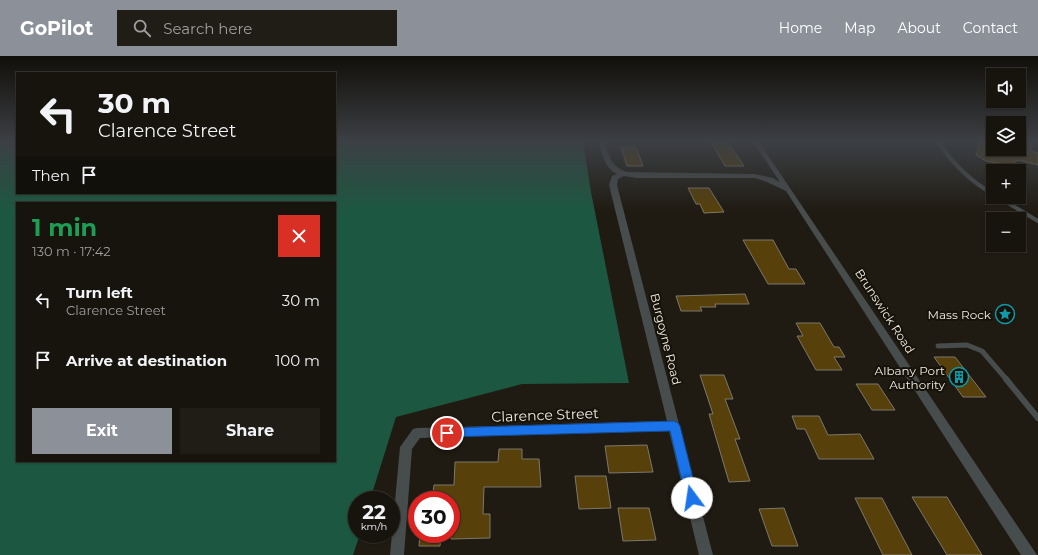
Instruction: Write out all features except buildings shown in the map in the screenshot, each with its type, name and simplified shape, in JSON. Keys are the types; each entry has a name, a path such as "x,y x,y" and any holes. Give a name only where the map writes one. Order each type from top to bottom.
{"street":[{"path":"610,165 622,174 637,176 755,176 782,186 793,196"},
{"name":"Brunswick Road","path":"772,165 1030,555"},
{"name":"Burgoyne Road","path":"622,174 615,178 612,185 706,555"},
{"name":"Clarence Street","path":"397,555 406,447 417,434 674,426"}],"lane":[{"path":"956,165 970,180 986,190"},
{"path":"1011,204 1038,221"},
{"path":"938,346 967,345 982,351 1038,418"}],"green space":[{"path":"0,165 16,165 16,194 336,194 336,165 587,165 629,383 522,384 396,417 373,491 348,491 348,543 357,543 353,555 0,555"}],"place":[{"name":"Mass Rock","path":"1005,314"},
{"name":"Albany Port Authority","path":"959,377"}],"route":[{"path":"447,433 674,426 692,498"}]}
